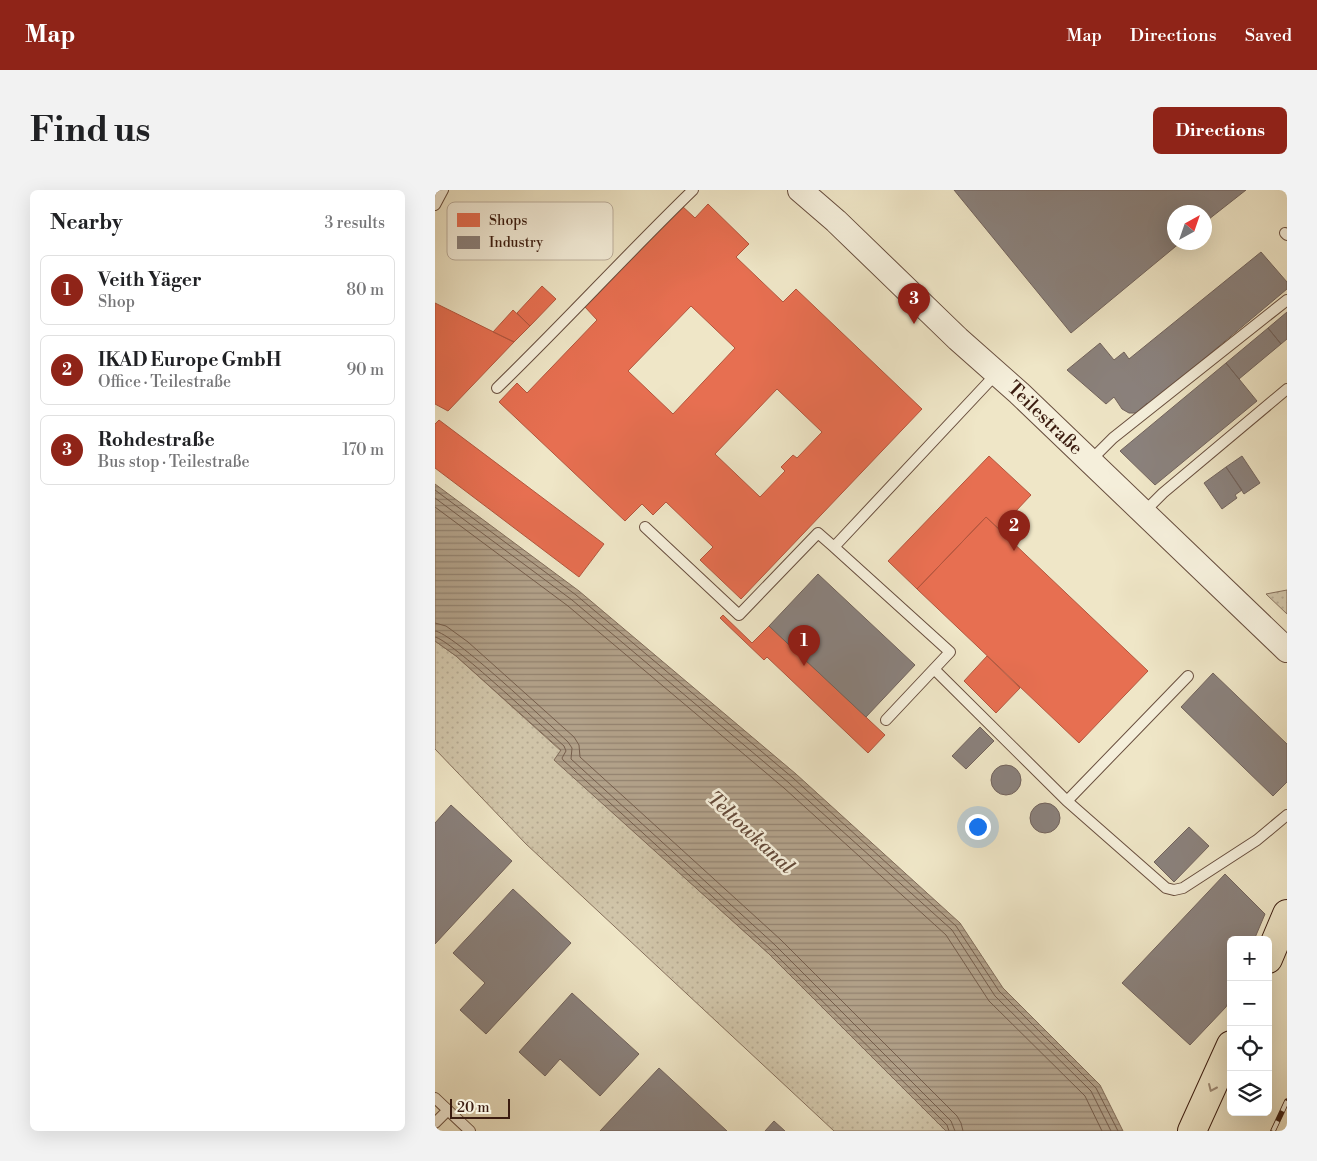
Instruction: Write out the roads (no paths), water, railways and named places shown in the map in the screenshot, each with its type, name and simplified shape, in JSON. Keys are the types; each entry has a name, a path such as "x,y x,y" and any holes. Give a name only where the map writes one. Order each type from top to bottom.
{"highway":[{"path":"1272,950 1287,914"},
{"path":"1192,1131 1227,1054"}],"street":[{"name":"Teilestraße","path":"801,190 1144,512 1287,650"}],"lane":[{"path":"435,205 443,190"},
{"path":"497,388 550,337 611,272 693,190"},
{"path":"1090,461 1109,440 1287,300"},
{"path":"834,547 997,373"},
{"path":"1144,512 1163,493 1287,389"},
{"path":"645,527 739,615 819,533 950,652 886,720"},
{"path":"934,669 1067,801 1166,888 1174,890 1183,888 1257,840 1287,815"},
{"path":"1067,801 1188,676"},
{"path":"435,1098 470,1131"},
{"path":"435,1123 447,1110"}],"water":[{"name":"Teltowkanal","path":"435,484 579,591 796,774 960,923 1003,988 1100,1085 1123,1131 946,1131 768,953 554,760 561,750 456,656 435,641"}],"railway":[{"path":"1273,1131 1287,1101"}],"place":[{"name":"Rohdestraße","path":"914,324"},
{"name":"IKAD Europe GmbH","path":"1014,551"},
{"name":"Veith Yäger","path":"804,666"}]}
